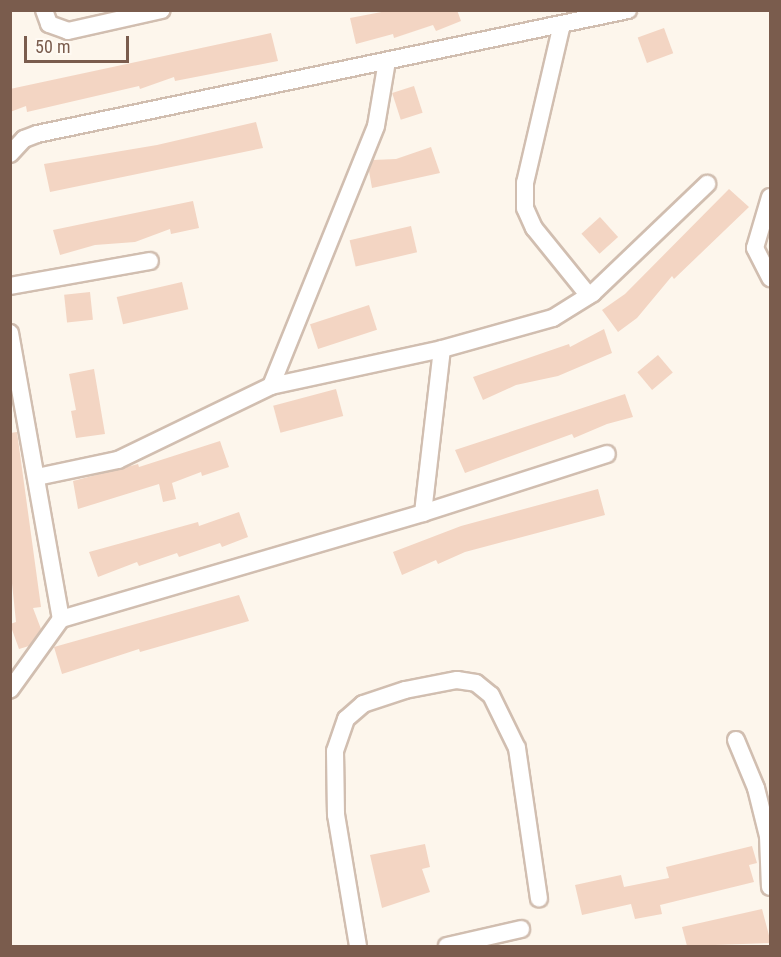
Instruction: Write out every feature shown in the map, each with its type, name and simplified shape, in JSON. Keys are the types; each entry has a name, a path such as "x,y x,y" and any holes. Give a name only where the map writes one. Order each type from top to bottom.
{"street":[{"path":"44,10 49,24 68,31 162,10"},
{"path":"10,154 24,139 37,134 628,10"},
{"path":"562,24 525,183 525,208 534,228 589,297"},
{"path":"272,386 376,126 387,61"},
{"path":"38,477 118,460 272,386 442,349 553,318 589,297 707,184"},
{"path":"771,197 756,248 771,278"},
{"path":"10,286 150,261"},
{"path":"10,333 27,440 38,477 61,619"},
{"path":"423,513 442,349"},
{"path":"10,690 61,619 423,513 608,454"},
{"path":"358,946 336,815 335,751 346,719 363,704 405,690 457,680 476,683 491,694 516,748 539,898"},
{"path":"736,740 756,788 768,836 771,886"},
{"path":"447,946 520,929"}],"building":[{"path":"392,10 457,10 461,21 436,31 433,25 394,38 393,34 356,44 350,18"},
{"path":"664,28 673,53 647,63 638,38"},
{"path":"271,33 278,61 175,81 174,77 140,89 139,86 27,112 26,106 10,112 10,89"},
{"path":"414,86 423,113 401,120 392,93"},
{"path":"256,122 263,148 50,192 44,164 157,145"},
{"path":"431,147 440,173 372,188 369,171 373,160 396,159"},
{"path":"729,189 749,207 674,279 672,276 637,318 618,332 602,310 625,294"},
{"path":"193,201 199,228 171,234 170,229 135,242 95,245 60,255 53,230"},
{"path":"600,217 618,237 599,254 581,234"},
{"path":"411,226 417,252 356,266 350,240"},
{"path":"182,282 188,309 123,324 117,297"},
{"path":"90,292 93,320 67,323 64,295"},
{"path":"369,305 377,330 318,349 310,324"},
{"path":"604,329 612,353 558,376 516,385 483,400 473,377 569,344 570,347"},
{"path":"658,355 673,373 652,390 637,372"},
{"path":"94,369 105,434 76,438 71,411 76,410 69,374"},
{"path":"336,389 343,416 280,433 273,406"},
{"path":"625,394 633,417 607,424 574,438 572,434 465,473 455,450"},
{"path":"17,432 41,607 33,608 41,629 29,646 19,649 10,624 16,622 10,564 10,433"},
{"path":"220,441 229,467 202,476 201,472 172,483 176,499 163,502 159,484 78,509 73,481 138,464 139,467"},
{"path":"598,489 605,515 465,552 438,564 436,560 402,575 393,552 461,526"},
{"path":"239,512 248,537 222,547 220,543 179,557 177,553 139,566 137,562 98,577 89,552 198,522 199,526"},
{"path":"239,595 249,621 140,652 139,649 62,674 54,647"},
{"path":"425,844 430,867 422,869 430,892 382,908 370,855"},
{"path":"752,846 757,863 749,865 754,882 660,905 662,914 635,919 631,904 582,915 575,885 621,875 624,887 669,878 666,867"},
{"path":"762,909 771,943 687,946 682,927"}]}
